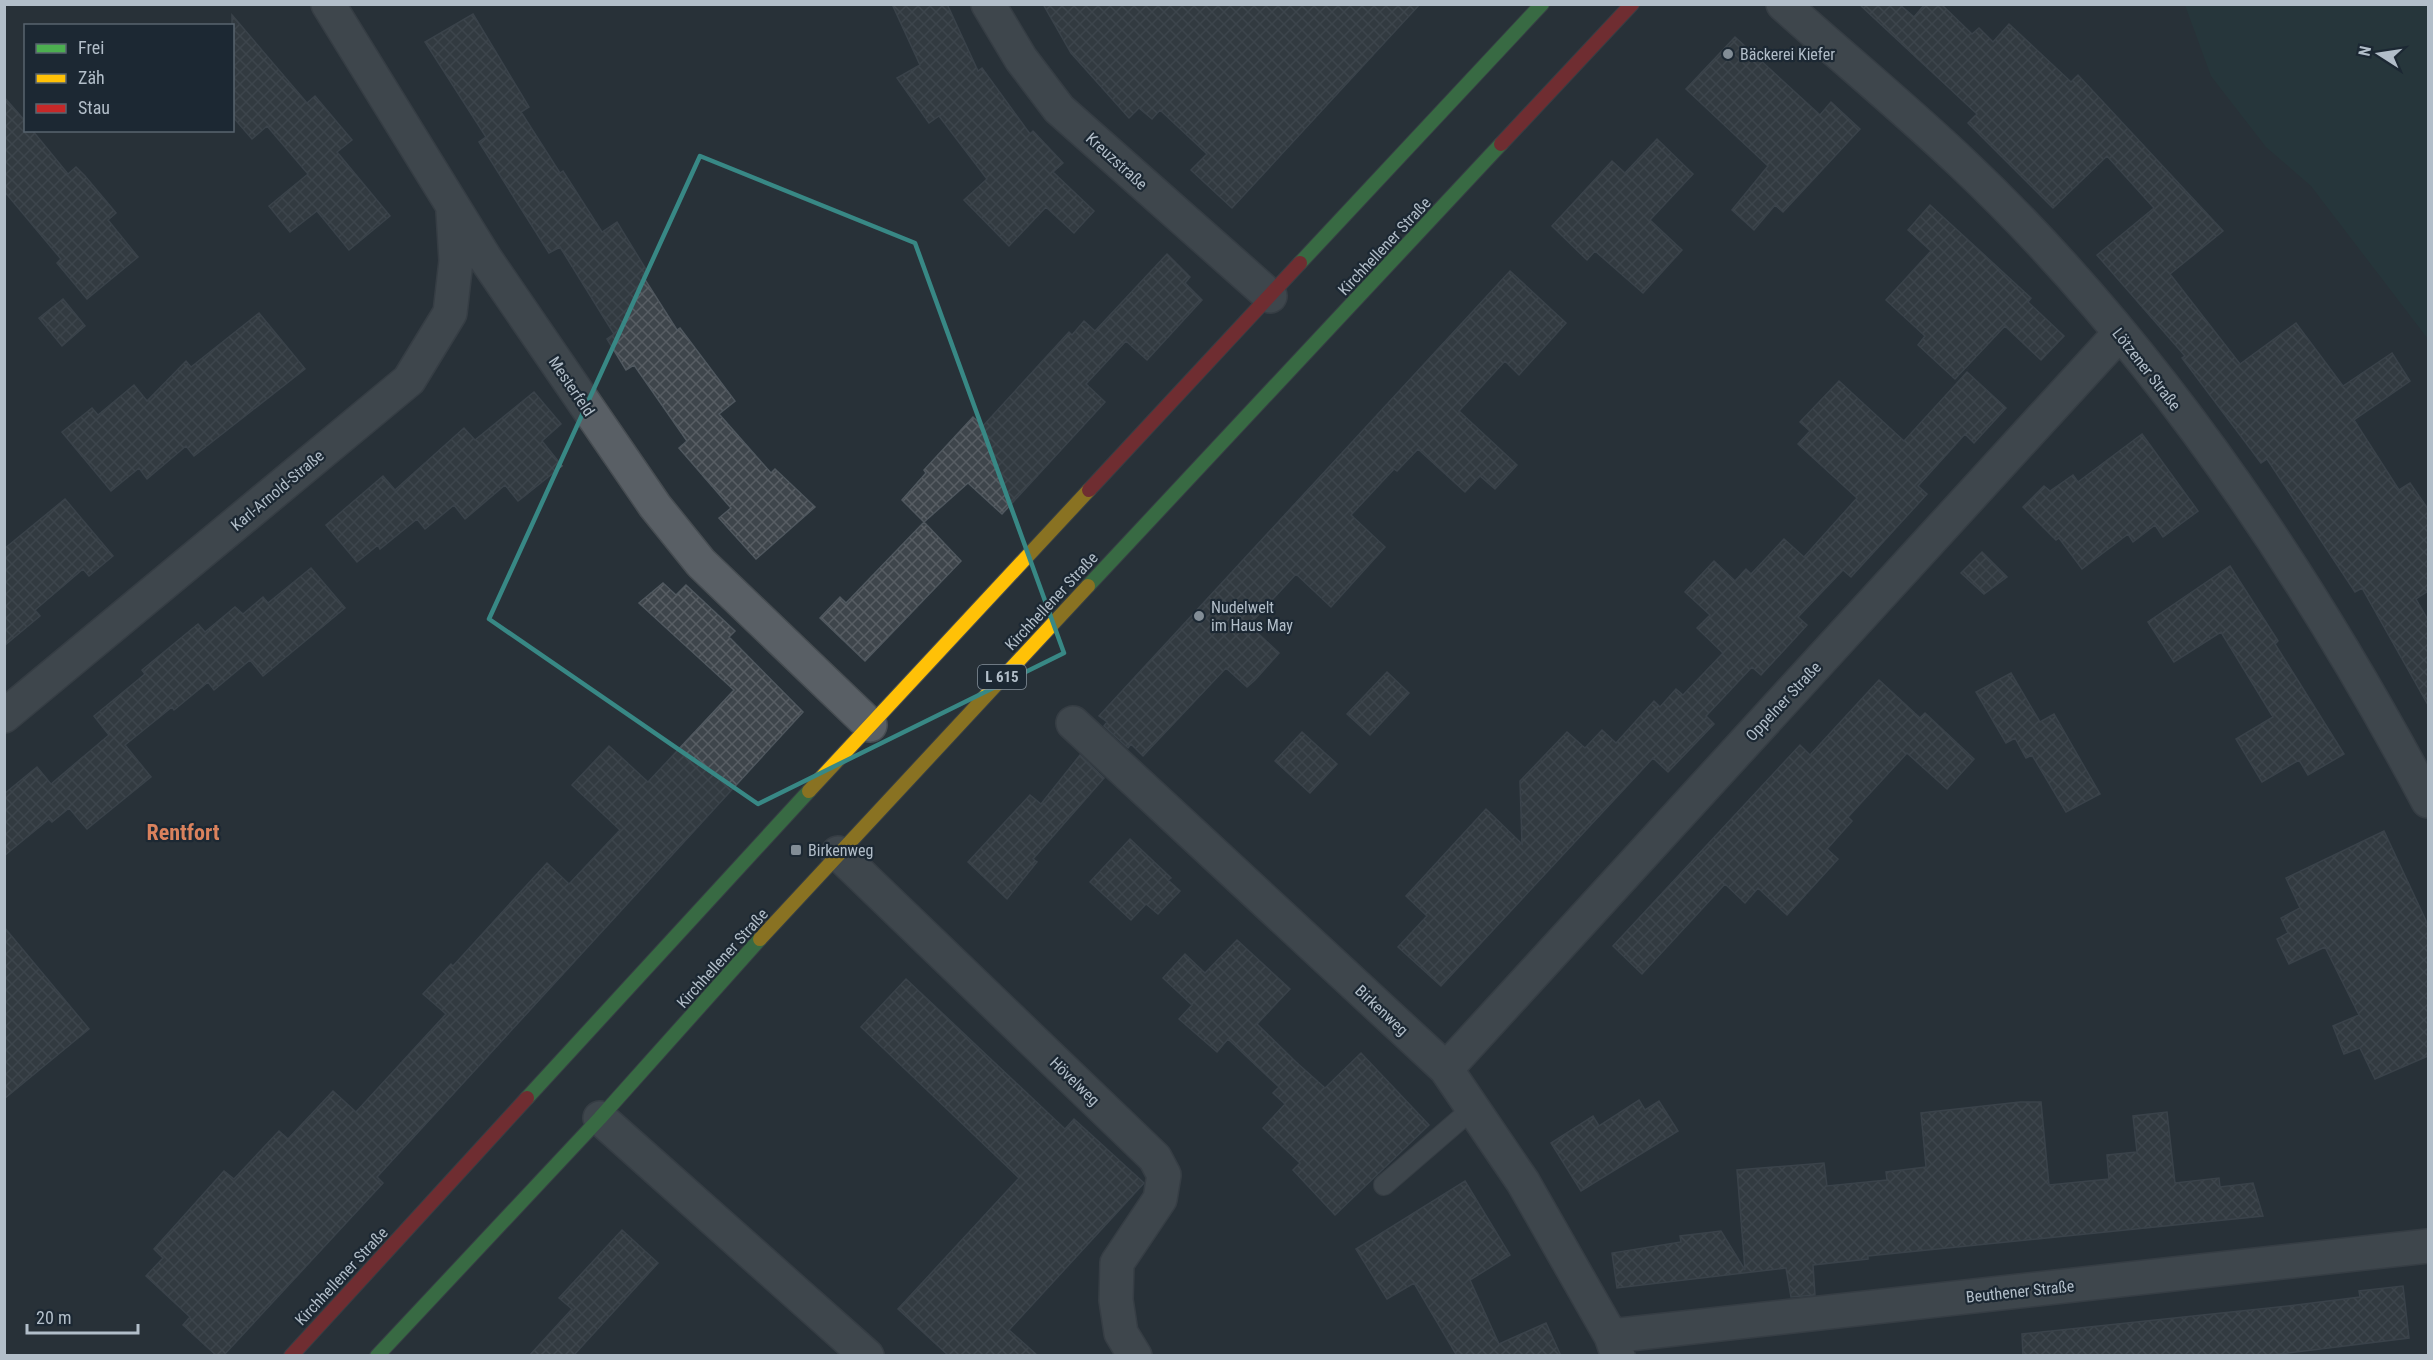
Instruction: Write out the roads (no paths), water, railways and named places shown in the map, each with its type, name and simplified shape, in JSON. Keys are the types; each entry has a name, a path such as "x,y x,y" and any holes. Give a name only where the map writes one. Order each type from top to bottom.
{"main road":[{"name":"Kirchhellener Straße","path":"291,1356 870,725 1542,4"},
{"name":"Kirchhellener Straße","path":"377,1356 600,1118 838,853 1632,4"}],"street":[{"name":"Mesterfeld","path":"328,4 453,210 655,506 701,563 870,725"},
{"name":"Kreuzstraße","path":"988,4 1021,59 1059,109 1270,296"},
{"name":"Lötzener Straße","path":"1783,4 1962,163 2120,333 2205,442 2282,554 2344,649 2428,801"},
{"name":"Karl-Arnold-Straße","path":"4,716 409,381 450,313 456,261 453,210"},
{"name":"Oppelner Straße","path":"1446,1069 2120,333"},
{"name":"Birkenweg","path":"1073,723 1446,1069 1523,1182 1615,1346"},
{"name":"Hövelweg","path":"838,853 1155,1158 1164,1175 1160,1199 1117,1263 1116,1300 1121,1333 1135,1356"},
{"path":"600,1118 867,1356"},
{"name":"Beuthener Straße","path":"1615,1346 2428,1246"}],"lane":[{"path":"1384,1185 1472,1109"}],"place":[{"name":"Bäckerei Kiefer","path":"1728,54"},
{"name":"Nudelwelt im Haus May","path":"1199,616"},
{"name":"Birkenweg","path":"796,850"}],"district":[{"name":"Rentfort","path":"183,832"}]}
